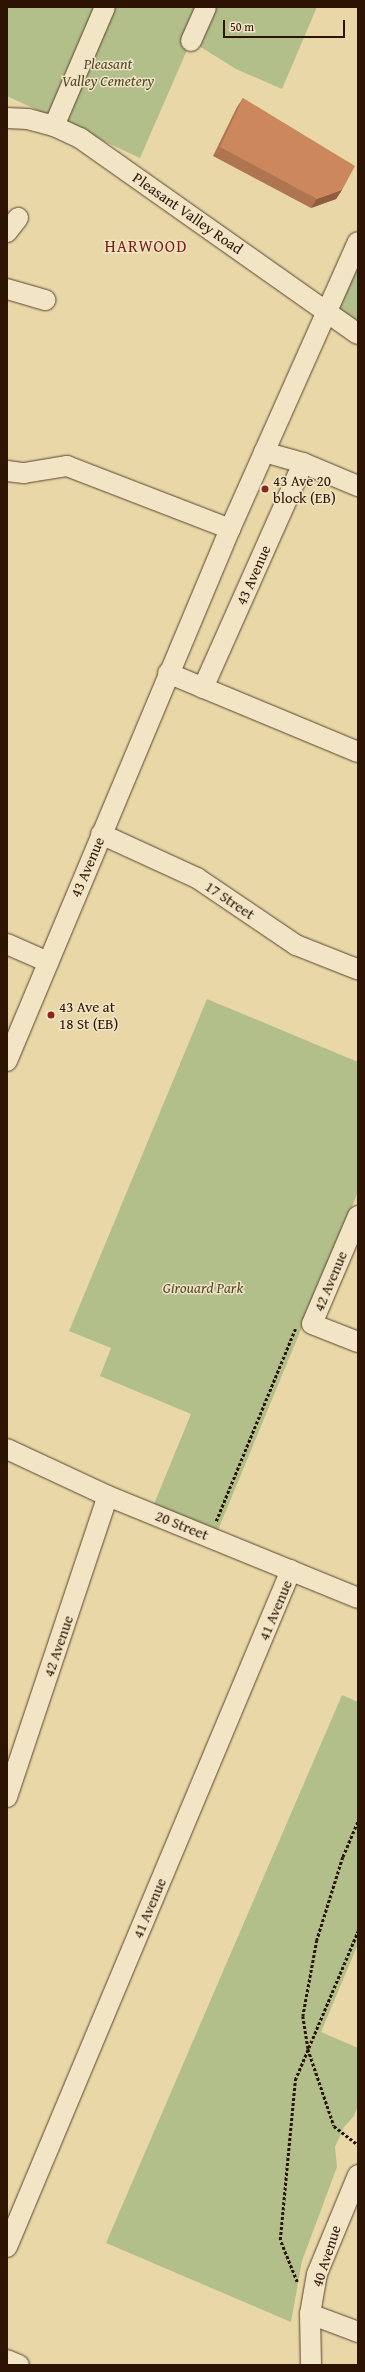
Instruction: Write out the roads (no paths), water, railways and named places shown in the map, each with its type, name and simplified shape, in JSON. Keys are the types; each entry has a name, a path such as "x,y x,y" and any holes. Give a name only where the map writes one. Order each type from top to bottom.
{"street":[{"path":"54,126 104,7"},
{"path":"192,41 206,7"},
{"name":"Pleasant Valley Road","path":"7,118 28,119 54,126 80,138 327,310 358,334"},
{"name":"43 Avenue","path":"7,1062 101,834 230,529 358,242"},
{"path":"7,289 46,300"},
{"path":"264,452 303,463 358,486"},
{"name":"43 Avenue","path":"203,688 303,463"},
{"path":"7,471 24,474 67,466 230,529"},
{"path":"168,674 358,752"},
{"name":"17 Street","path":"101,834 197,878 296,945 357,969"},
{"path":"7,944 48,962"},
{"name":"42 Avenue","path":"358,1216 312,1324 358,1342"},
{"name":"20 Street","path":"7,1449 108,1496 210,1536 358,1598"},
{"name":"42 Avenue","path":"7,1797 108,1496"},
{"name":"41 Avenue","path":"7,2247 292,1570"},
{"name":"40 Avenue","path":"311,2365 310,2314 317,2274 358,2175"},
{"path":"310,2314 358,2332"},
{"path":"7,2360 19,2365"}],"place":[{"name":"43 Ave 20 block (EB)","path":"265,489"},
{"name":"43 Ave at 18 St (EB)","path":"51,1015"}],"district":[{"name":"HARWOOD","path":"146,246"}],"park label":[{"name":"Pleasant Valley Cemetery","path":"108,72"},
{"name":"Girouard Park","path":"203,1288"}]}
